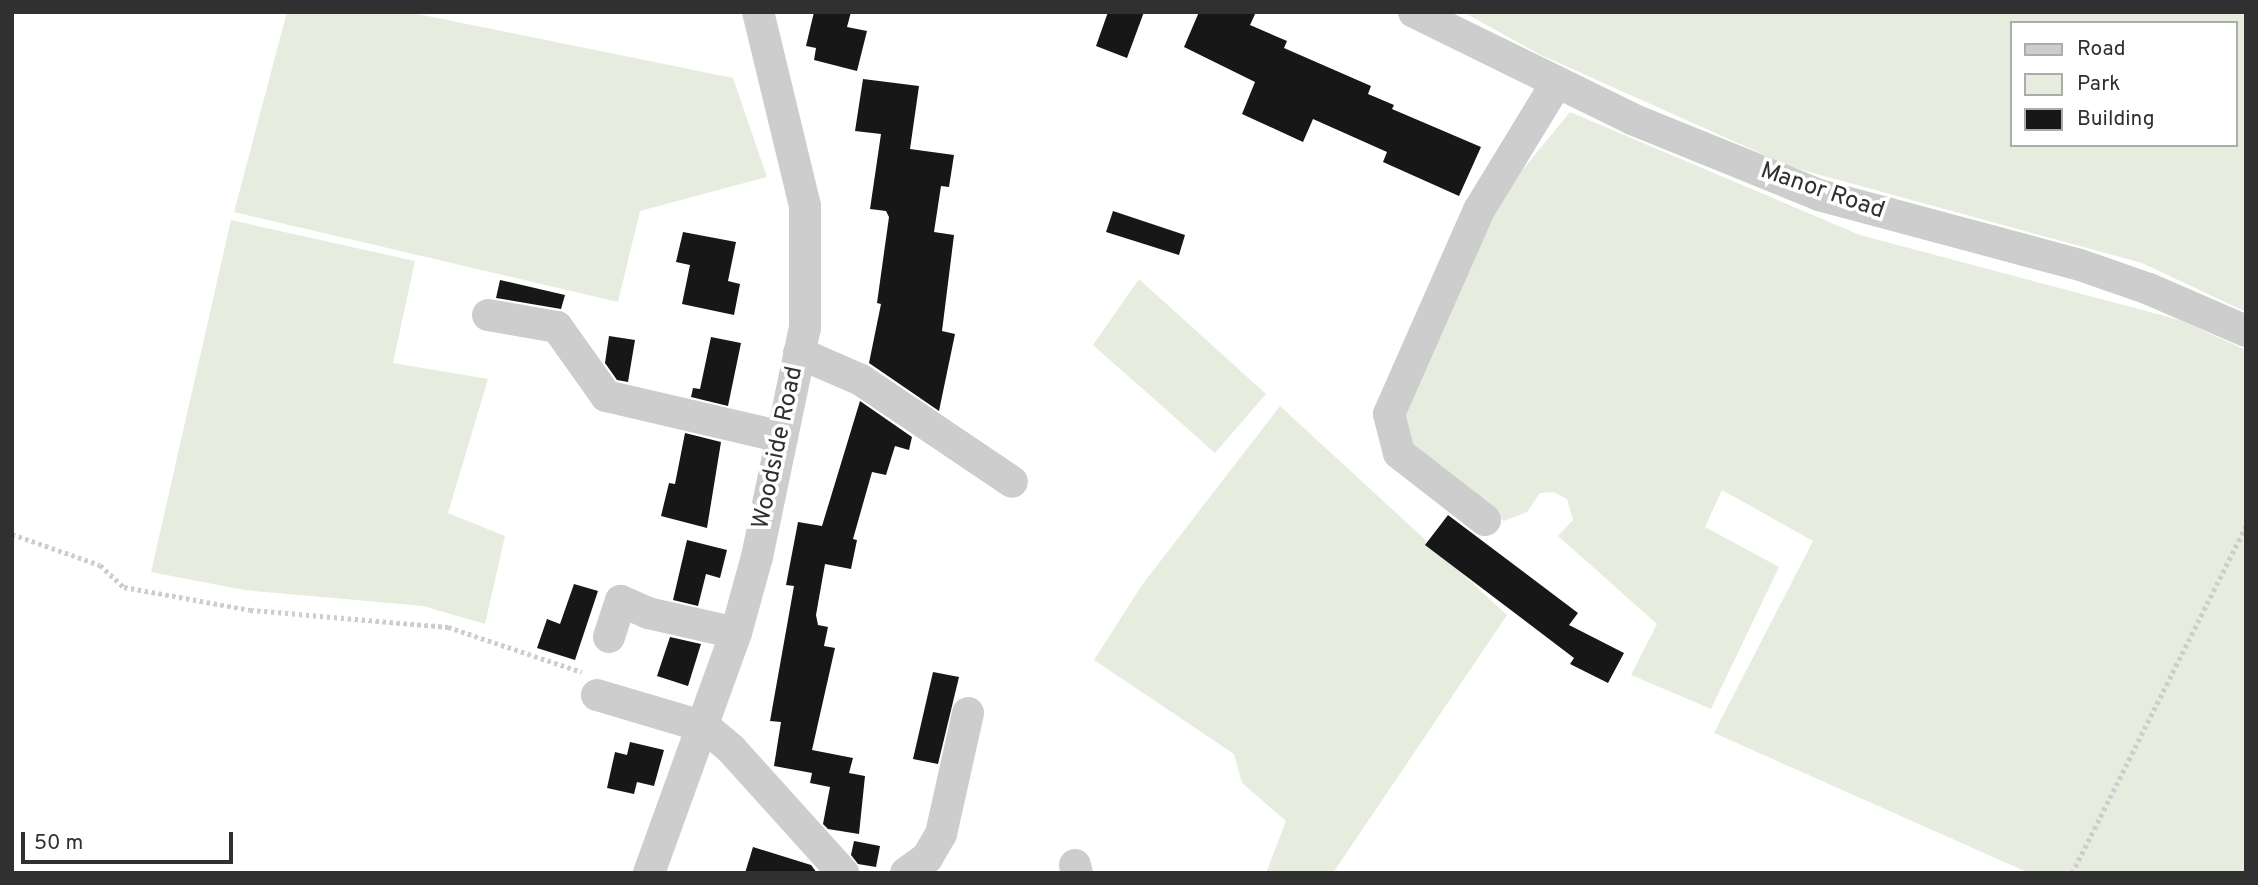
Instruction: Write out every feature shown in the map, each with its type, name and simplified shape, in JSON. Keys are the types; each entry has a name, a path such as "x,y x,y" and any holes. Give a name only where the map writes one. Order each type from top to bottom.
{"street":[{"name":"Woodside Road","path":"649,873 705,727 736,633 782,437 807,298 805,206 758,12"},
{"name":"Manor Road","path":"1414,12 1645,124 1819,195 2080,265 2149,289 2246,331"},
{"path":"1485,520 1399,453 1388,414 1479,210 1557,82"},
{"path":"488,315 557,327 606,396 782,437"},
{"path":"799,352 862,380 1012,482"},
{"path":"609,637 621,601 648,613 736,633"},
{"path":"594,685 705,727 732,750 843,873"},
{"path":"906,873 928,858 941,834 968,713"}],"path":[{"path":"2072,873 2246,525"},
{"path":"12,534 100,565 124,587 250,610 448,627 594,685"}],"green space":[{"path":"287,12 408,12 733,78 767,177 640,211 618,302 234,212"},
{"path":"1463,12 2246,12 2246,312 2142,263 1791,167 1541,55"},
{"path":"1570,112 1860,235 2180,320 2246,350 2246,873 2029,873 1714,733 1813,541 1722,490 1705,527 1779,567 1711,709 1631,675 1657,624 1558,536 1573,520 1567,499 1554,492 1540,493 1527,512 1504,521 1415,447 1399,419 1491,208"},
{"path":"231,220 415,261 393,363 488,379 448,513 505,536 485,624 423,606 244,590 151,572"},
{"path":"1139,279 1266,394 1215,453 1093,345"},
{"path":"1280,406 1507,615 1333,873 1266,873 1286,821 1242,783 1234,754 1094,660 1142,585"}],"building":[{"path":"814,12 851,12 847,27 867,31 857,71 814,60 816,48 806,46"},
{"path":"1108,12 1144,12 1127,58 1096,46"},
{"path":"1199,12 1256,12 1250,25 1287,41 1284,48 1371,86 1368,94 1394,105 1392,109 1481,147 1459,196 1383,162 1387,152 1313,119 1303,142 1242,114 1255,82 1184,47"},
{"path":"863,79 919,86 910,149 954,155 949,187 941,186 934,232 954,235 942,331 955,334 939,411 869,363 881,304 877,303 889,217 886,211 870,209 881,134 855,131"},
{"path":"1113,211 1185,235 1179,255 1106,232"},
{"path":"683,232 736,242 728,281 740,284 734,315 682,304 690,265 676,262"},
{"path":"500,280 565,295 561,309 496,298"},
{"path":"609,336 635,340 628,382 617,380 605,363"},
{"path":"711,337 741,343 728,406 691,397 693,388 700,389"},
{"path":"860,401 912,437 909,450 895,446 886,475 872,472 853,539 857,540 851,569 825,564 816,615 818,625 828,627 824,646 835,648 812,750 853,758 849,773 865,776 859,834 828,829 823,824 830,787 810,783 812,773 774,766 781,722 770,721 794,586 786,585 798,522 822,526"},
{"path":"685,433 721,442 707,528 661,516 669,483 675,484"},
{"path":"1448,515 1578,613 1569,625 1624,653 1608,683 1570,664 1574,658 1425,545"},
{"path":"687,540 727,550 720,578 706,574 698,606 673,600"},
{"path":"574,584 598,591 575,660 537,648 547,619 560,624"},
{"path":"670,637 701,644 688,686 657,676"},
{"path":"933,672 959,677 938,764 913,759"},
{"path":"630,742 664,750 654,786 637,782 634,794 607,788 615,752 627,755"},
{"path":"854,841 880,846 876,867 858,864 851,855"},
{"path":"753,847 811,865 817,873 745,873"}]}
